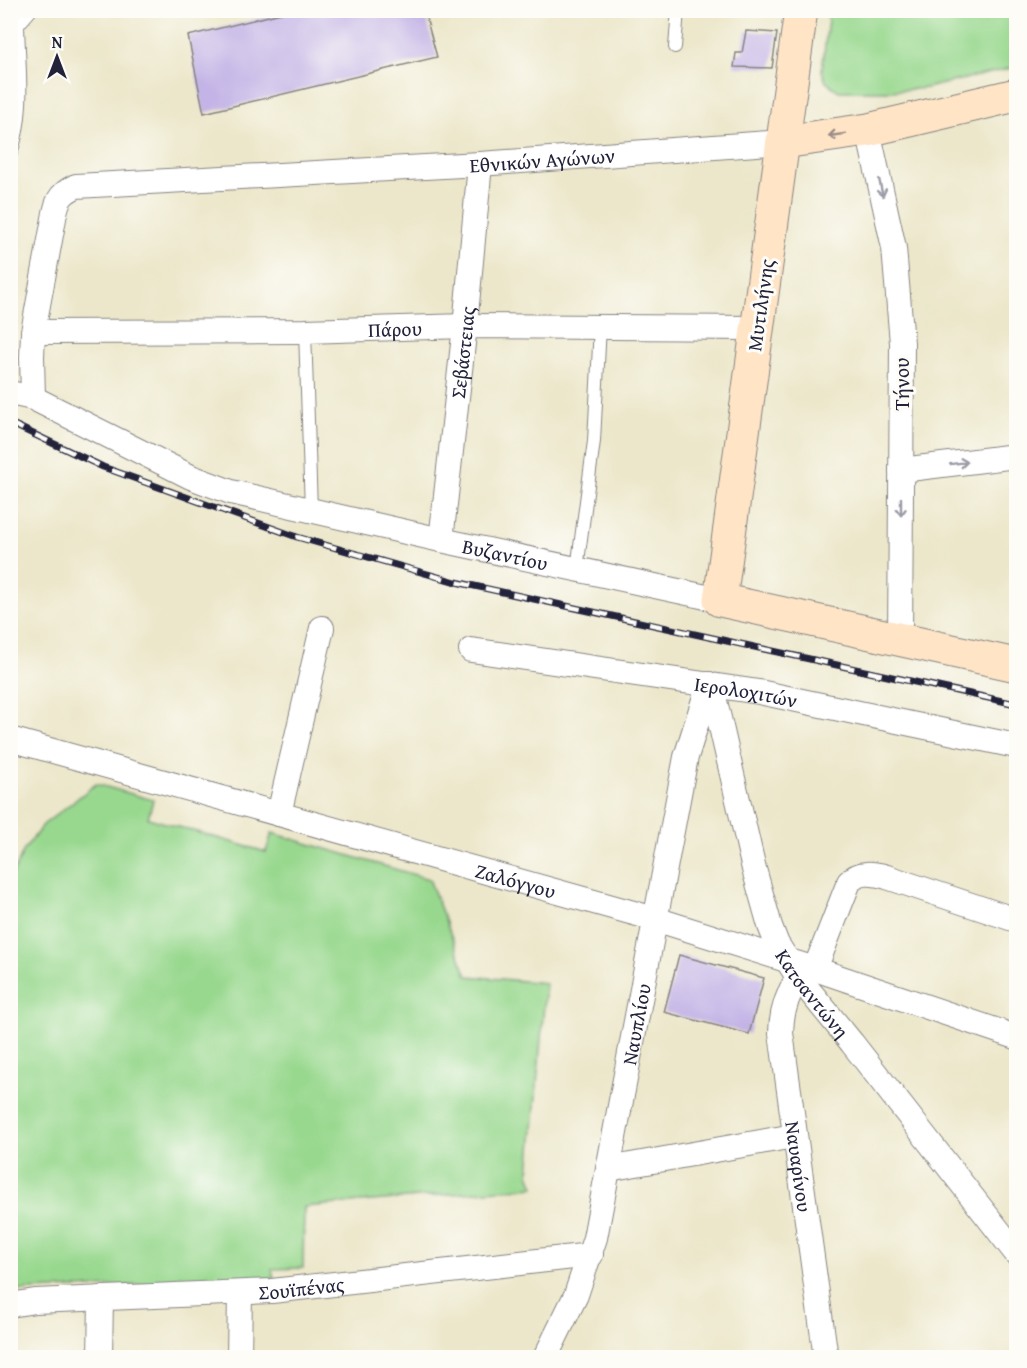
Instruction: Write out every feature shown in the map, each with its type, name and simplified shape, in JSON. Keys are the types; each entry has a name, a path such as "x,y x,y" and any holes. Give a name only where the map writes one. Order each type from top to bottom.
{"street":[{"name":"Μυτιλήνης","path":"720,600 801,10"},
{"name":"Εθνικών Αγώνων","path":"33,332 58,198 65,191 76,186 480,164 783,142 868,130 1017,94"},
{"name":"Τήνου","path":"868,130 894,248 902,343 900,641"},
{"name":"Σεβάστειας","path":"441,540 480,164"},
{"name":"Πάρου","path":"33,332 305,332 465,326 757,328"},
{"path":"22,396 32,357 33,332"},
{"name":"Βυζαντίου","path":"22,396 209,484 441,540 1017,665"},
{"path":"901,470 1017,456"},
{"path":"279,814 322,628"},
{"name":"Ιερολοχιτών","path":"471,650 709,684 1017,746"},
{"name":"Ναυπλίου","path":"545,1358 576,1295 591,1255 687,756 709,684"},
{"name":"Κατσαντώνη","path":"709,684 770,926 852,1043 1017,1253"},
{"name":"Ζαλόγγου","path":"10,739 655,919 799,969 1017,1037"},
{"name":"Ναυαρίνου","path":"826,1358 781,1033 781,1015 799,969 849,882 853,878 868,873 887,877 1017,920"},
{"path":"608,1168 794,1136"},
{"name":"Σουϊπένας","path":"10,1305 35,1301 272,1291 591,1255"},
{"path":"239,1358 240,1293"},
{"path":"100,1358 101,1298"}],"lane":[{"path":"10,156 17,135 20,112 14,22 31,10"},
{"path":"675,47 678,10"},
{"path":"577,569 594,441 600,326"},
{"path":"305,332 311,510"}],"green space":[{"path":"829,11 1016,11 1016,67 926,88 839,91 826,82 822,71"},
{"path":"96,784 153,800 148,818 266,852 272,833 429,879 467,976 546,983 529,1173 534,1187 304,1207 303,1268 272,1269 274,1279 11,1291 11,878 24,850 43,825"}],"building":[{"path":"293,10 424,10 437,57 204,113 188,36"},
{"path":"746,31 777,33 772,68 734,67 736,53 742,53"},
{"path":"679,955 764,978 749,1034 664,1012"}],"railway":[{"path":"10,423 103,467 297,537 456,582 1016,704"}]}
